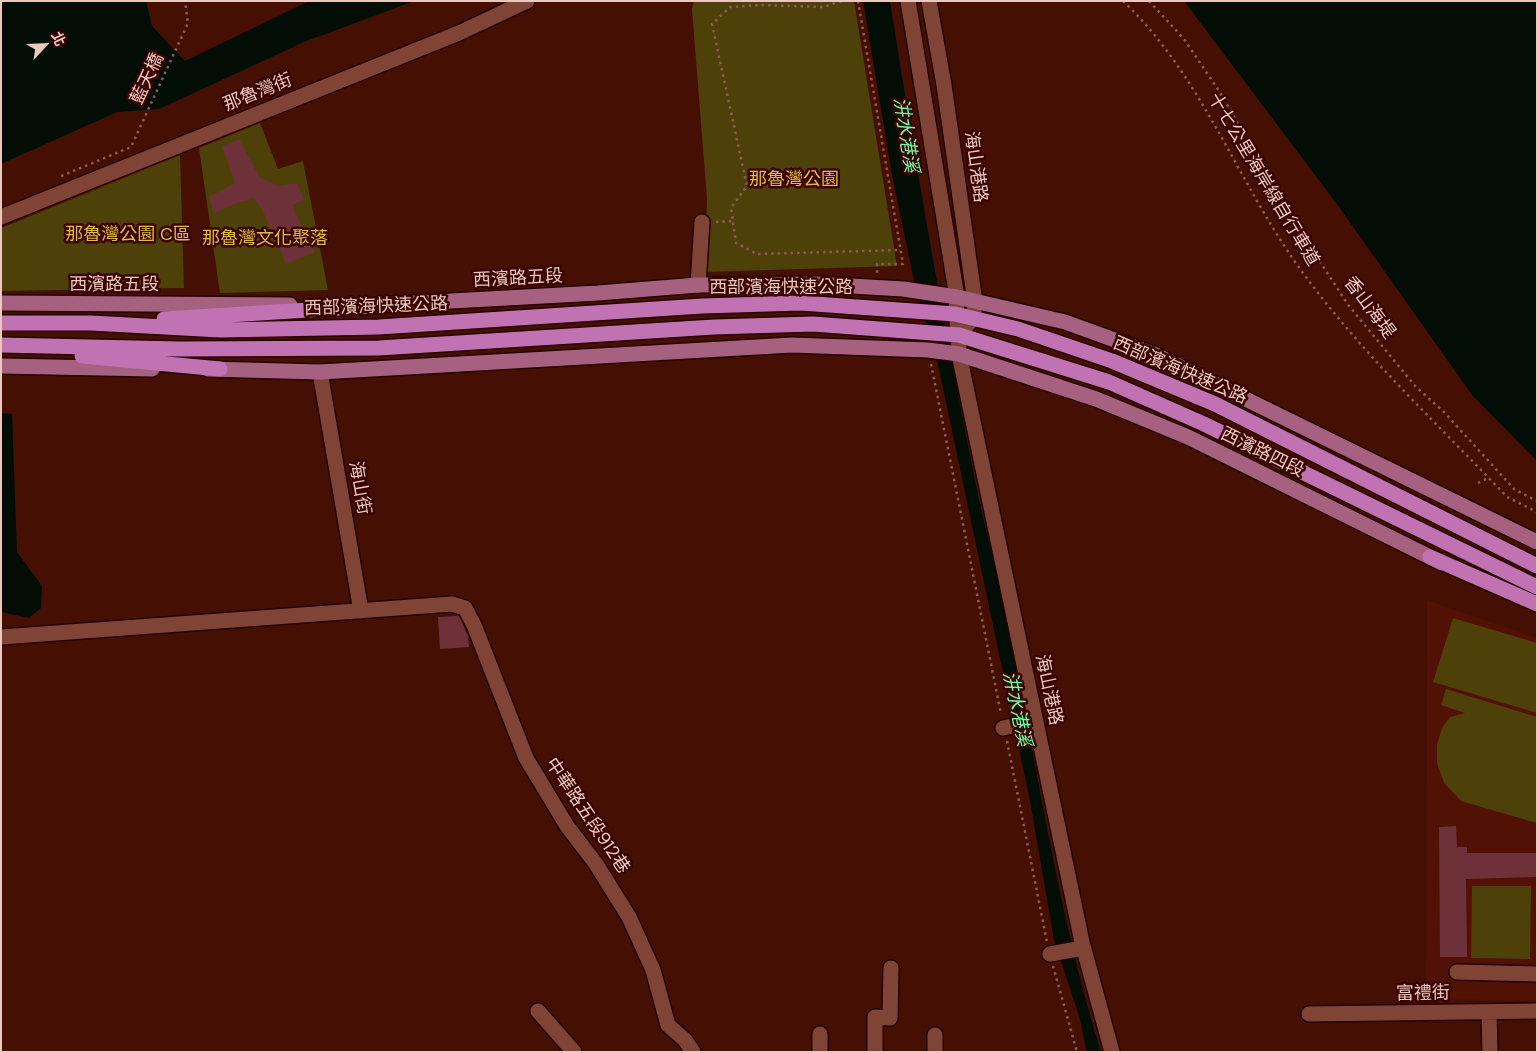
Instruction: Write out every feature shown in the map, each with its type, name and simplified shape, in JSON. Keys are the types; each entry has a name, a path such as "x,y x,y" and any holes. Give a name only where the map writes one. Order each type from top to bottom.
{"highway":[{"name":"西部濱海快速公路","path":"1,323 91,323 220,330 378,327 702,306 801,303 955,314 1018,329 1112,361 1215,404 1537,566"},
{"path":"91,323 372,306"},
{"name":"西部濱海快速公路","path":"1,347 179,349 379,348 714,327 813,324 959,335 1109,382 1135,393 1204,424 1537,587"},
{"path":"1,347 220,370"},
{"path":"1430,557 1537,604"}],"main road":[{"name":"西濱路五段","path":"1,303 372,306 598,293 698,285 817,284 903,289 957,297 975,302"},
{"path":"975,302 1065,322 1156,355 1537,542"},
{"path":"1,366 320,372 792,345 928,350 959,354"},
{"name":"西濱路四段","path":"959,354 1096,399 1188,437 1537,610"}],"street":[{"name":"那魯灣街","path":"1,217 459,33 527,1"},
{"name":"海山港路","path":"908,1 957,297 955,314 959,335 959,354 1083,948 1112,1052"},
{"name":"海山港路","path":"929,1 946,95 975,302 973,318"},
{"path":"924,96 946,95"},
{"path":"698,285 702,222"},
{"path":"959,335 973,318"},
{"name":"海山街","path":"320,372 361,611"},
{"name":"中華路五段912巷","path":"361,611 452,604 465,608 474,625 526,758 566,826 596,864 629,917 653,970 668,1026 685,1040 693,1052"},
{"path":"1,637 361,611"},
{"path":"1004,728 1036,721"},
{"path":"1050,954 1083,948"},
{"path":"875,1052 876,1017 890,1018 891,968"},
{"path":"1457,972 1537,974"},
{"path":"538,1011 574,1052"},
{"name":"富禮街","path":"1309,1014 1537,1011"},
{"path":"1489,1012 1490,1052"},
{"path":"820,1034 820,1052"},
{"path":"936,1035 936,1052"}],"path":[{"name":"藍天橋","path":"53,179 131,147 188,23 185,1"},
{"path":"841,1 824,7 760,5 730,7 712,24 747,186 731,208 736,243 757,254 900,250"},
{"path":"858,1 903,264 877,264 877,276"},
{"name":"十七公里海岸線自行車道","path":"1123,1 1184,73 1291,255 1353,336 1507,497 1537,512"},
{"name":"香山海堤","path":"1149,1 1184,39 1219,91 1306,242 1350,306 1416,387 1444,412 1514,489 1537,501"},
{"path":"928,350 1050,954 1077,1052"},
{"path":"1478,483 1488,478"}],"shaded area":[{"path":"1427,600 1537,638 1537,1001 1426,999"}],"green space":[{"name":"那魯灣公園","path":"694,1 854,1 897,266 705,272 707,199 692,9"},
{"name":"那魯灣文化聚落","path":"260,123 278,169 303,161 328,290 220,293 199,148"},
{"name":"那魯灣公園 C區","path":"180,155 184,288 1,291 1,228"},
{"path":"1453,618 1537,643 1537,713 1433,682"},
{"path":"1446,689 1537,717 1537,823 1461,801 1444,783 1437,763 1437,745 1442,728 1450,717 1465,713 1441,705"},
{"path":"1472,886 1531,886 1530,959 1471,958"}],"water":[{"path":"1,1 146,1 152,26 185,61 309,1 414,1 304,42 159,109 117,112 1,164"},
{"name":"汫水港溪","path":"863,1 890,1 931,251 966,438 1015,656 1058,883 1085,996 1101,1052 1087,1052 1079,1016 1054,940 1030,801 939,369 913,276 892,175"},
{"path":"1184,1 1537,1 1537,461 1472,395 1339,207"},
{"path":"1,413 12,414 17,552 42,586 41,608 29,618 1,612"}],"building":[{"path":"239,139 260,178 279,186 297,183 304,200 292,205 314,252 286,264 262,209 254,199 240,202 214,213 209,197 235,183 222,146"},
{"path":"459,616 468,636 469,647 440,649 438,617"},
{"path":"1456,826 1457,847 1467,847 1467,853 1537,853 1537,877 1466,879 1467,957 1440,957 1439,827"}]}
